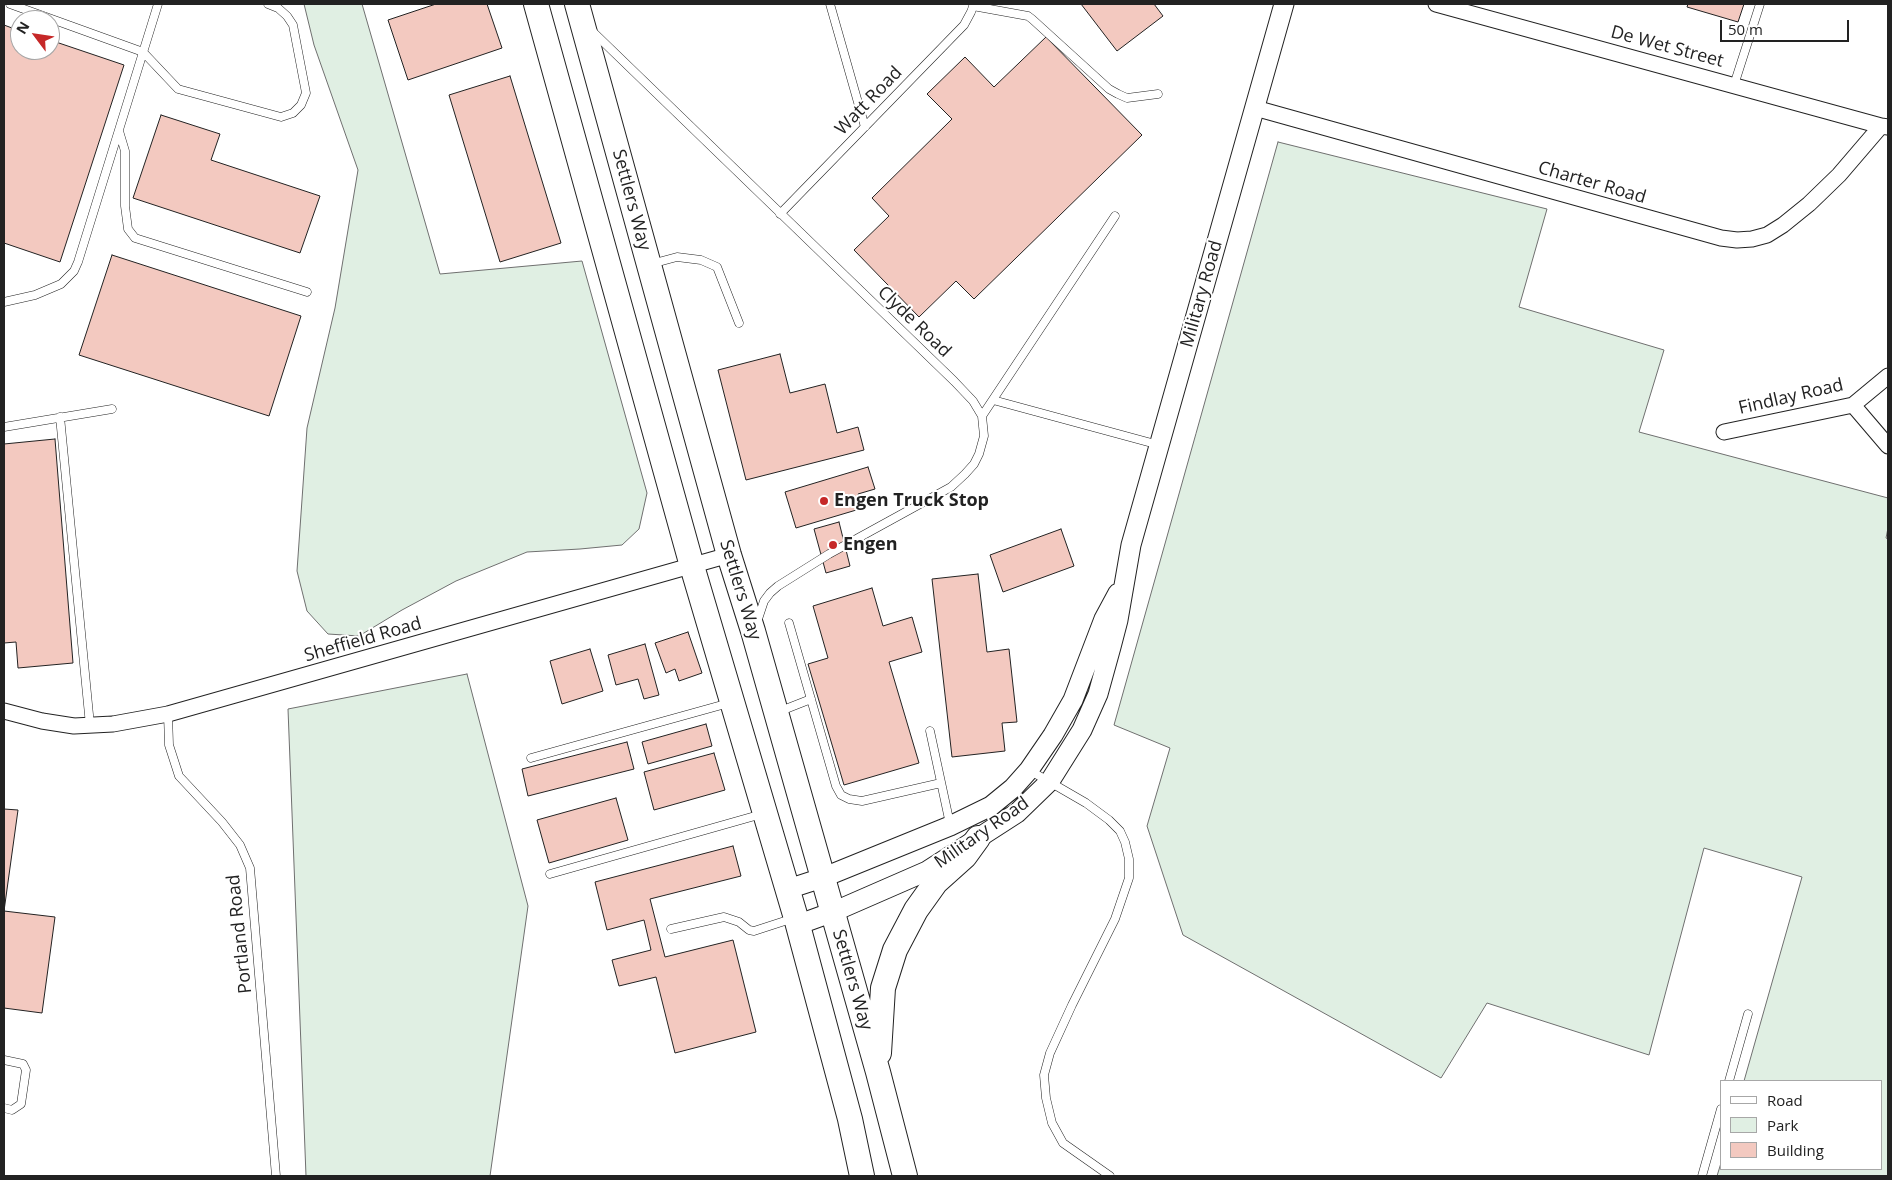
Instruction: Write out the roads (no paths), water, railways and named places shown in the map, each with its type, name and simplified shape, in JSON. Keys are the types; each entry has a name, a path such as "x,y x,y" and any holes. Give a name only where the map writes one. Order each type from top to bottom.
{"main road":[{"path":"536,4 692,566 788,890 850,1119 862,1176"},
{"name":"Settlers Way","path":"579,12 729,555 753,631 878,1072 905,1176"},
{"path":"878,1072 883,988 895,950 916,910 936,882 965,856 978,838"}],"street":[{"name":"Military Road","path":"796,921 833,912 927,871 1017,813 1050,782 1082,730 1098,694 1118,620 1122,585 1130,545 1284,4"},
{"name":"De Wet Street","path":"1436,4 1884,126"},
{"name":"Charter Road","path":"1255,108 1721,238 1737,240 1767,235 1783,225 1809,204 1839,175 1884,126"},
{"name":"Findlay Road","path":"1724,432 1853,405 1888,376"},
{"path":"1853,405 1888,446"},
{"name":"Sheffield Road","path":"4,711 42,721 74,726 113,724 168,714 729,555"},
{"name":"Military Road","path":"788,890 950,826 991,806 1013,788 1029,770 1053,735 1073,700 1104,619 1122,585"}],"lane":[{"path":"10,4 143,52 178,89 281,117 293,113 301,105 306,93 293,25 278,8 268,4"},
{"path":"4,302 35,295 61,284 74,271 158,4"},
{"path":"830,4 865,127"},
{"path":"1734,85 1760,4"},
{"path":"973,5 1032,18 1109,89 1118,94 1127,98 1158,94"},
{"name":"Watt Road","path":"780,214 964,24 973,5"},
{"name":"Clyde Road","path":"579,12 780,214 973,401 982,416"},
{"path":"119,131 125,151 125,206 128,229 135,238 307,292"},
{"path":"753,631 764,601 778,586 829,554 951,487 974,464 980,454 984,436 982,416 1115,216"},
{"path":"649,265 677,257 702,260 717,268 738,323"},
{"path":"993,400 1160,445"},
{"path":"4,427 112,409"},
{"path":"60,417 90,725"},
{"path":"789,623 836,786 841,795 848,799 862,801 941,783"},
{"path":"776,713 811,699"},
{"path":"531,758 732,702"},
{"name":"Portland Road","path":"168,714 169,745 179,776 222,822 240,846 250,868 276,1176"},
{"path":"930,731 950,826"},
{"path":"1029,770 1086,802 1109,820 1120,831 1130,859 1129,878 1115,919 1072,1004 1050,1053 1044,1075 1046,1098 1052,1123 1063,1143 1110,1176"},
{"path":"550,874 765,813"},
{"path":"671,929 724,917 739,922 749,930 796,921"},
{"path":"1729,1080 1748,1014"},
{"path":"4,1060 23,1064 26,1070 21,1104 12,1110 4,1108"},
{"path":"1702,1176 1720,1113"}],"place":[{"name":"Engen Truck Stop","path":"824,501"},
{"name":"Engen","path":"833,545"}]}
